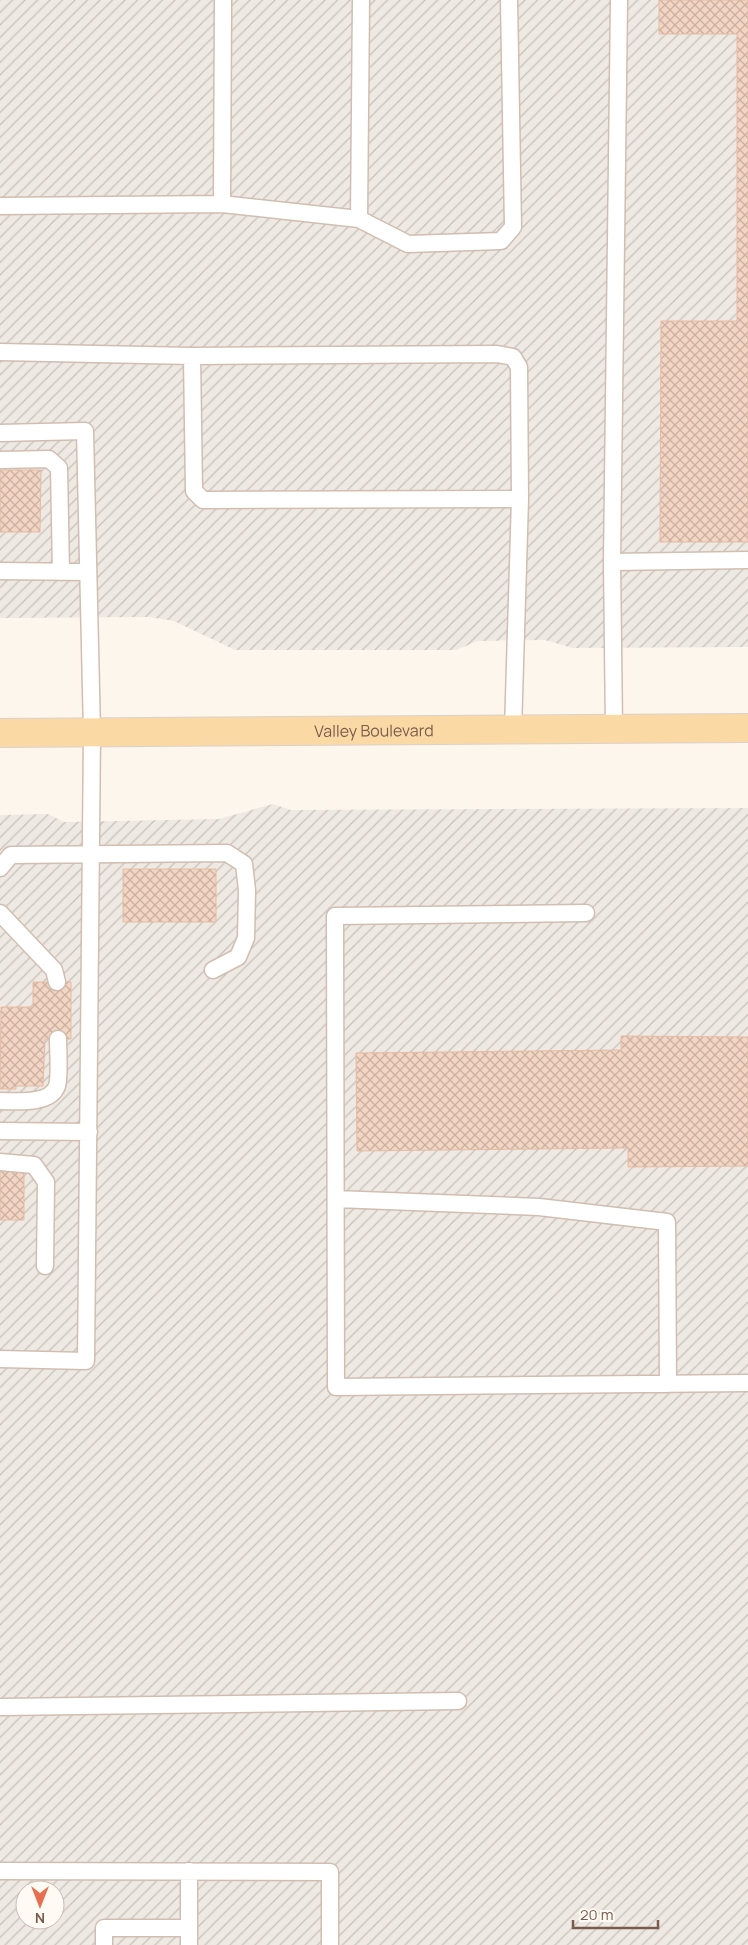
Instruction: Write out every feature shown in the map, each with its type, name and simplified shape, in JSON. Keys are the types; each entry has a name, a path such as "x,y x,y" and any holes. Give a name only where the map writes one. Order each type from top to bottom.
{"main road":[{"name":"Valley Boulevard","path":"0,733 748,728"}],"lane":[{"path":"222,204 223,0"},
{"path":"359,219 361,0"},
{"path":"0,206 222,204 359,219 408,244 502,241 513,227 509,0"},
{"path":"614,729 612,562 619,0"},
{"path":"0,352 192,356 497,354 513,357 519,367 520,499 513,730"},
{"path":"192,356 194,491 203,500 520,499"},
{"path":"0,433 85,431 92,732 86,1361 0,1360"},
{"path":"0,460 49,459 60,468 61,572"},
{"path":"612,562 748,560"},
{"path":"0,571 88,572"},
{"path":"0,868 11,855 227,853 244,864 247,890 246,938 238,957 213,970"},
{"path":"586,912 335,916 336,1387 748,1382"},
{"path":"0,913 54,970 57,982"},
{"path":"0,1101 24,1101 41,1099 52,1095 57,1085 58,1038"},
{"path":"0,1132 89,1132"},
{"path":"0,1162 34,1165 46,1182 45,1266"},
{"path":"336,1199 539,1207 667,1222 668,1384"},
{"path":"0,1707 458,1701"},
{"path":"0,1870 330,1872 330,1945"},
{"path":"189,1871 189,1945"},
{"path":"104,1945 104,1928 189,1928"}],"shaded area":[{"path":"0,0 748,0 748,647 572,648 545,640 478,641 456,650 235,650 174,621 149,617 0,618"},
{"path":"273,804 291,810 748,808 748,1945 0,1945 0,815 48,814 64,822 219,819"}],"building":[{"path":"659,0 748,0 748,542 660,542 661,321 737,321 737,34 659,34"},
{"path":"0,470 41,470 40,532 0,532"},
{"path":"123,869 216,869 216,922 123,922"},
{"path":"33,982 71,982 71,1039 45,1039 43,1086 16,1086 16,1089 0,1089 1,1007 33,1007"},
{"path":"621,1036 748,1037 748,1166 628,1167 628,1148 357,1151 356,1053 621,1050"},
{"path":"0,1169 24,1169 24,1220 0,1220"}]}
